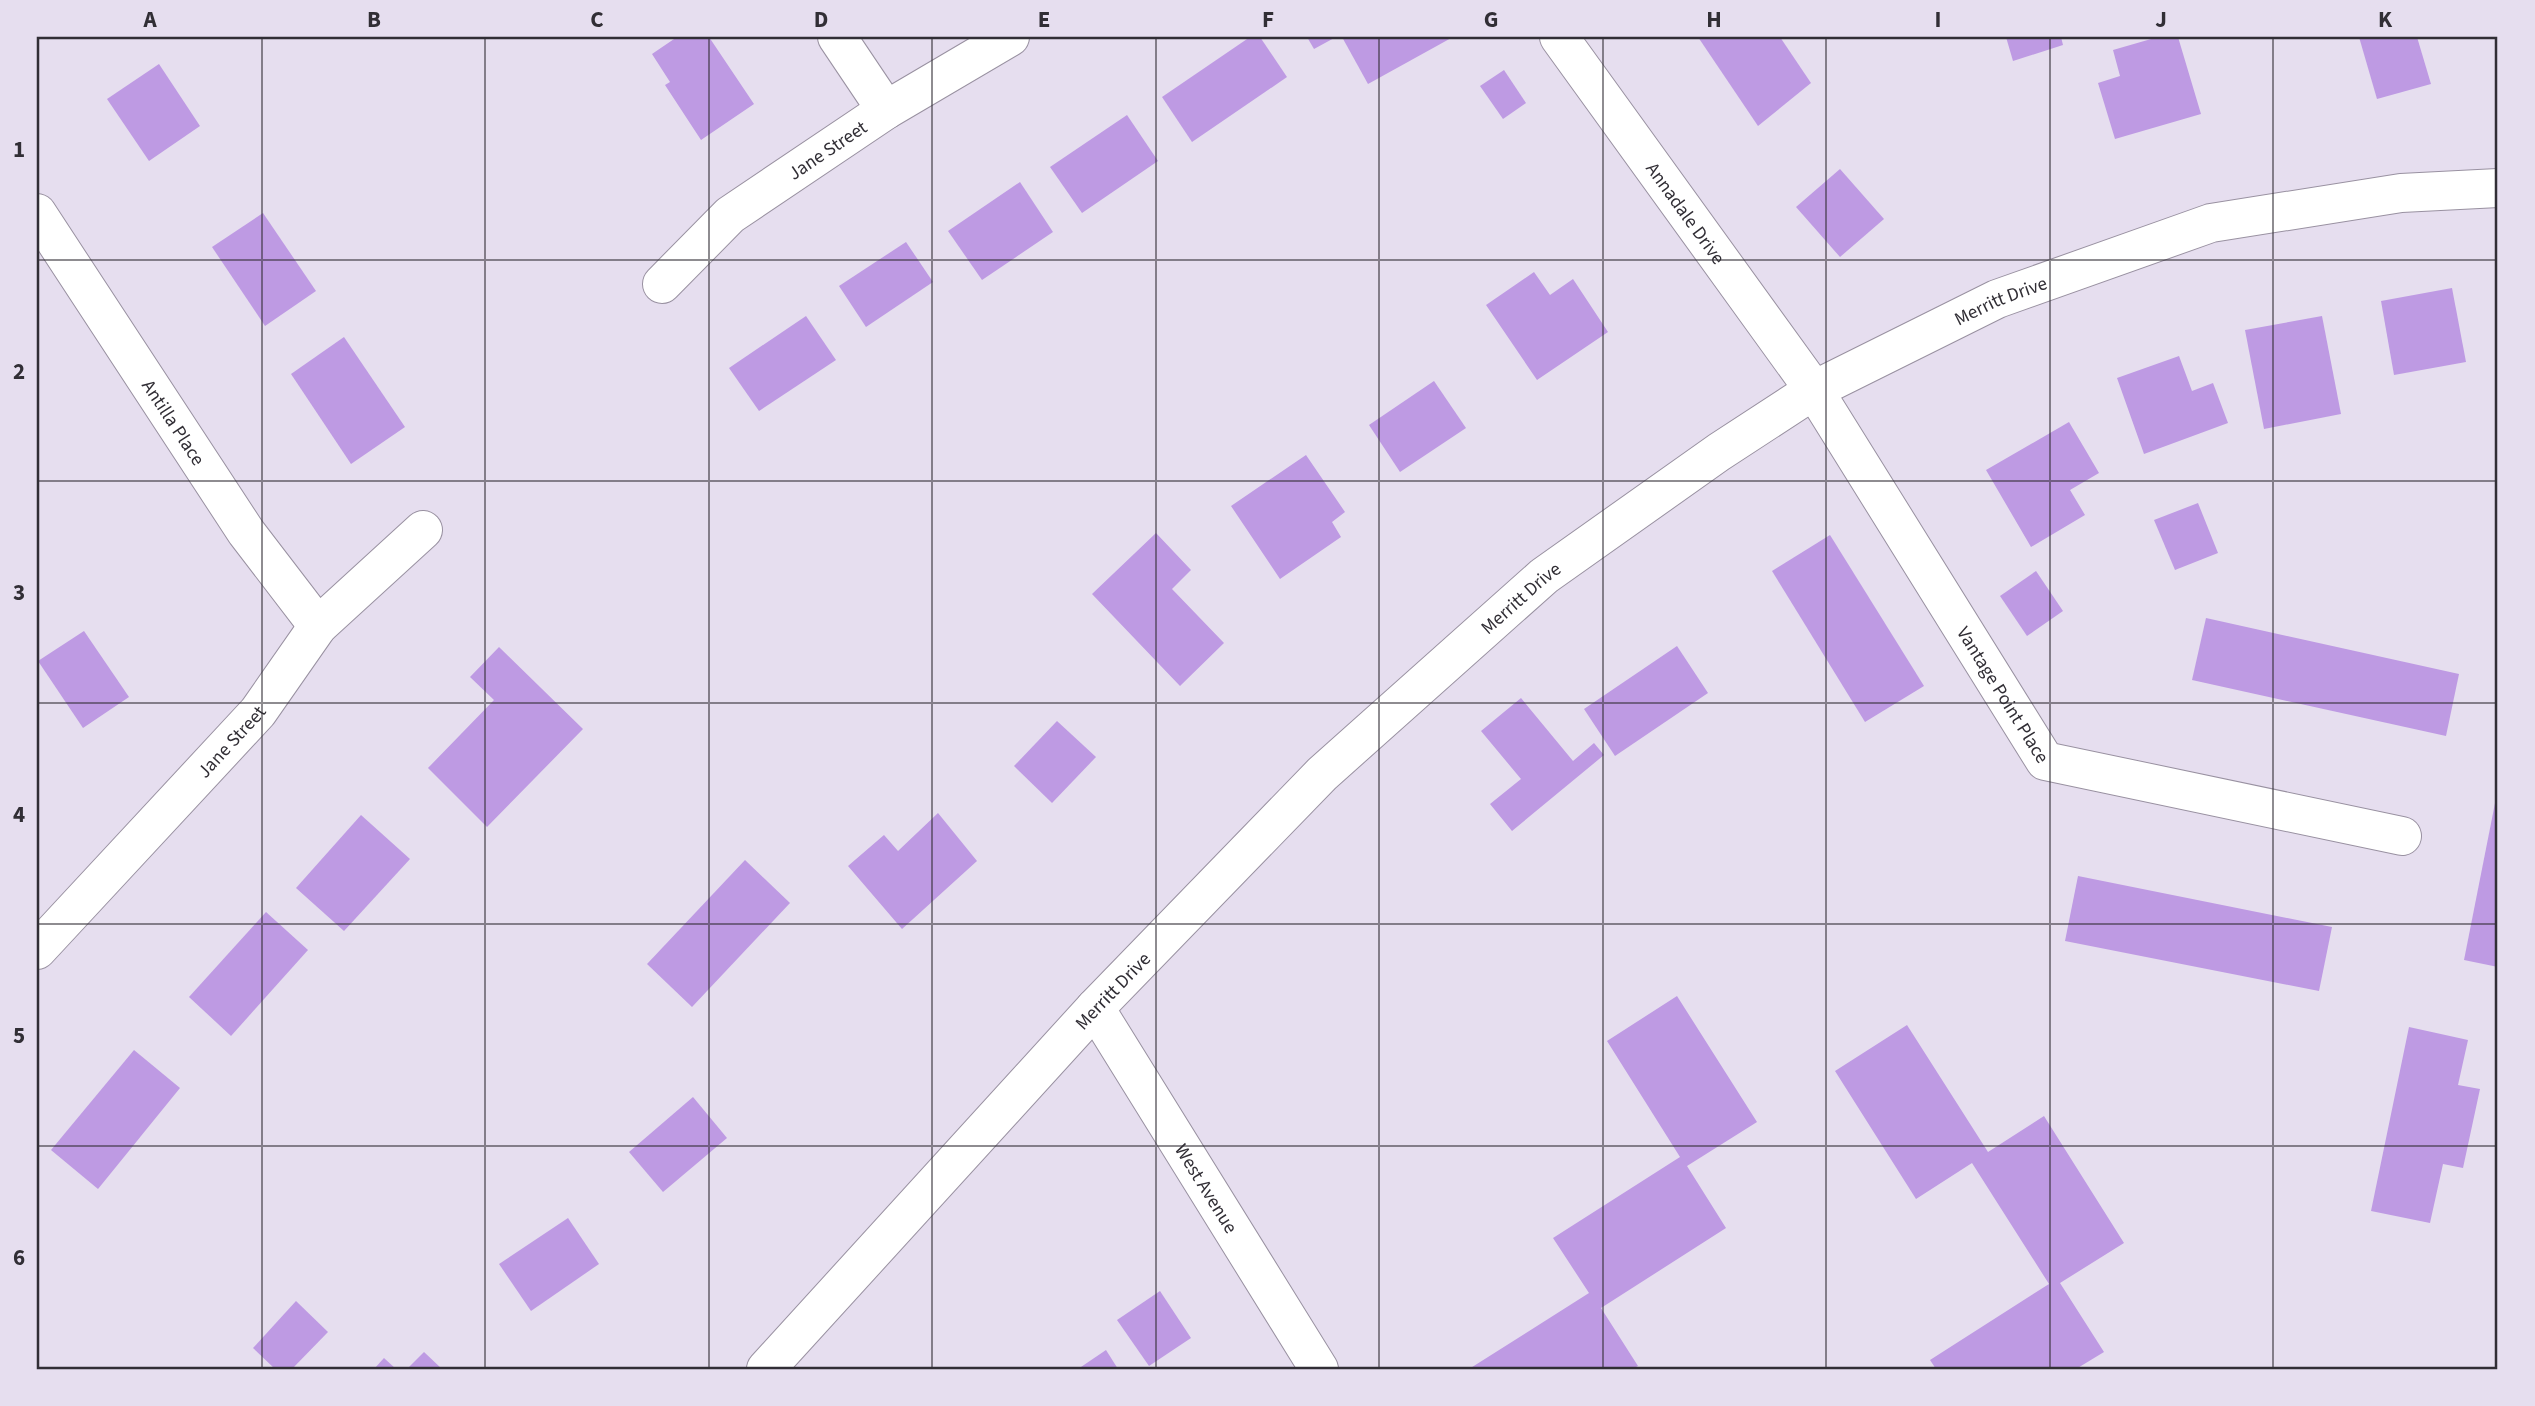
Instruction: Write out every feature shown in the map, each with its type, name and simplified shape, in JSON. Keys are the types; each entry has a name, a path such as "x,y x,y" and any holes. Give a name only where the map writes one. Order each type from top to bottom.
{"street":[{"path":"837,37 886,110"},
{"name":"Jane Street","path":"662,284 730,215 886,110 1010,37"},
{"name":"Annadale Drive","path":"1559,37 1814,390"},
{"name":"Merritt Drive","path":"766,1369 1095,1008 1322,774 1544,576 1719,452 1814,390 1997,299 2211,223 2401,193 2498,188"},
{"name":"Antilla Place","path":"37,213 246,532 318,626"},
{"name":"Vantage Point Place","path":"1814,390 2045,761 2402,835"},
{"name":"Jane Street","path":"37,950 258,712 318,626 423,530"},
{"name":"West Avenue","path":"1095,1008 1319,1369"}],"building":[{"path":"677,37 709,37 754,104 701,140 665,85 670,82 652,54"},
{"path":"1250,37 1260,37 1287,77 1192,142 1162,97"},
{"path":"1307,37 1336,37 1314,49"},
{"path":"1342,37 1453,37 1368,84"},
{"path":"1698,37 1780,37 1811,83 1758,126"},
{"path":"2006,37 2061,37 2063,45 2013,61"},
{"path":"2158,37 2178,37 2201,114 2115,139 2098,83 2120,76 2113,50"},
{"path":"2359,37 2417,37 2431,84 2377,99"},
{"path":"159,64 200,126 149,161 107,99"},
{"path":"1504,70 1526,103 1503,119 1480,86"},
{"path":"1127,115 1158,161 1082,213 1050,167"},
{"path":"1840,169 1884,219 1840,257 1796,207"},
{"path":"1020,182 1053,232 982,280 948,231"},
{"path":"263,213 316,291 265,326 212,247"},
{"path":"906,242 933,282 866,327 839,286"},
{"path":"1534,272 1550,295 1573,279 1608,332 1537,380 1486,305"},
{"path":"2452,288 2466,362 2394,375 2381,301"},
{"path":"806,316 836,360 759,411 729,368"},
{"path":"2322,316 2341,414 2264,429 2245,330"},
{"path":"344,337 405,427 351,464 291,374"},
{"path":"2179,356 2192,391 2213,383 2228,423 2144,454 2117,378"},
{"path":"1434,381 1466,428 1400,472 1369,425"},
{"path":"2069,422 2099,473 2070,490 2085,515 2031,547 1986,470"},
{"path":"1306,455 1345,512 1332,522 1341,537 1280,579 1231,506"},
{"path":"2198,503 2218,553 2175,570 2154,520"},
{"path":"1156,533 1191,570 1172,589 1224,643 1180,686 1092,594"},
{"path":"1830,535 1924,686 1865,722 1772,571"},
{"path":"2036,571 2063,611 2027,636 2000,596"},
{"path":"2206,618 2459,674 2446,736 2192,680"},
{"path":"84,631 129,697 83,728 38,661"},
{"path":"1677,646 1708,693 1615,756 1584,709"},
{"path":"499,647 583,729 487,827 428,768 494,700 470,677"},
{"path":"1521,698 1573,761 1594,743 1604,755 1512,831 1490,804 1521,779 1481,731"},
{"path":"1057,721 1096,757 1052,803 1014,766"},
{"path":"2498,794 2498,967 2464,960"},
{"path":"938,813 977,861 902,929 848,866 884,835 898,851"},
{"path":"361,815 410,859 344,931 296,888"},
{"path":"745,860 790,903 692,1007 647,964"},
{"path":"2078,876 2332,927 2319,991 2065,941"},
{"path":"266,912 308,950 231,1036 189,997"},
{"path":"1677,996 1757,1122 1687,1166 1726,1228 1601,1308 1638,1366 1632,1369 1469,1369 1589,1293 1553,1238 1680,1157 1607,1041"},
{"path":"1907,1025 1988,1152 2044,1116 2124,1243 2060,1283 2104,1352 2076,1369 1936,1369 1930,1360 2049,1284 1972,1163 1916,1199 1835,1071"},
{"path":"2409,1027 2468,1040 2458,1085 2480,1089 2463,1168 2443,1164 2430,1223 2371,1211"},
{"path":"134,1050 180,1088 98,1189 51,1150"},
{"path":"693,1097 727,1138 663,1192 629,1152"},
{"path":"568,1218 599,1264 531,1311 499,1264"},
{"path":"1160,1291 1191,1338 1149,1366 1117,1320"},
{"path":"296,1301 328,1332 292,1369 275,1369 253,1348"},
{"path":"1106,1350 1118,1369 1078,1369"},
{"path":"424,1352 442,1369 407,1369"},
{"path":"384,1358 396,1369 374,1369"}]}
